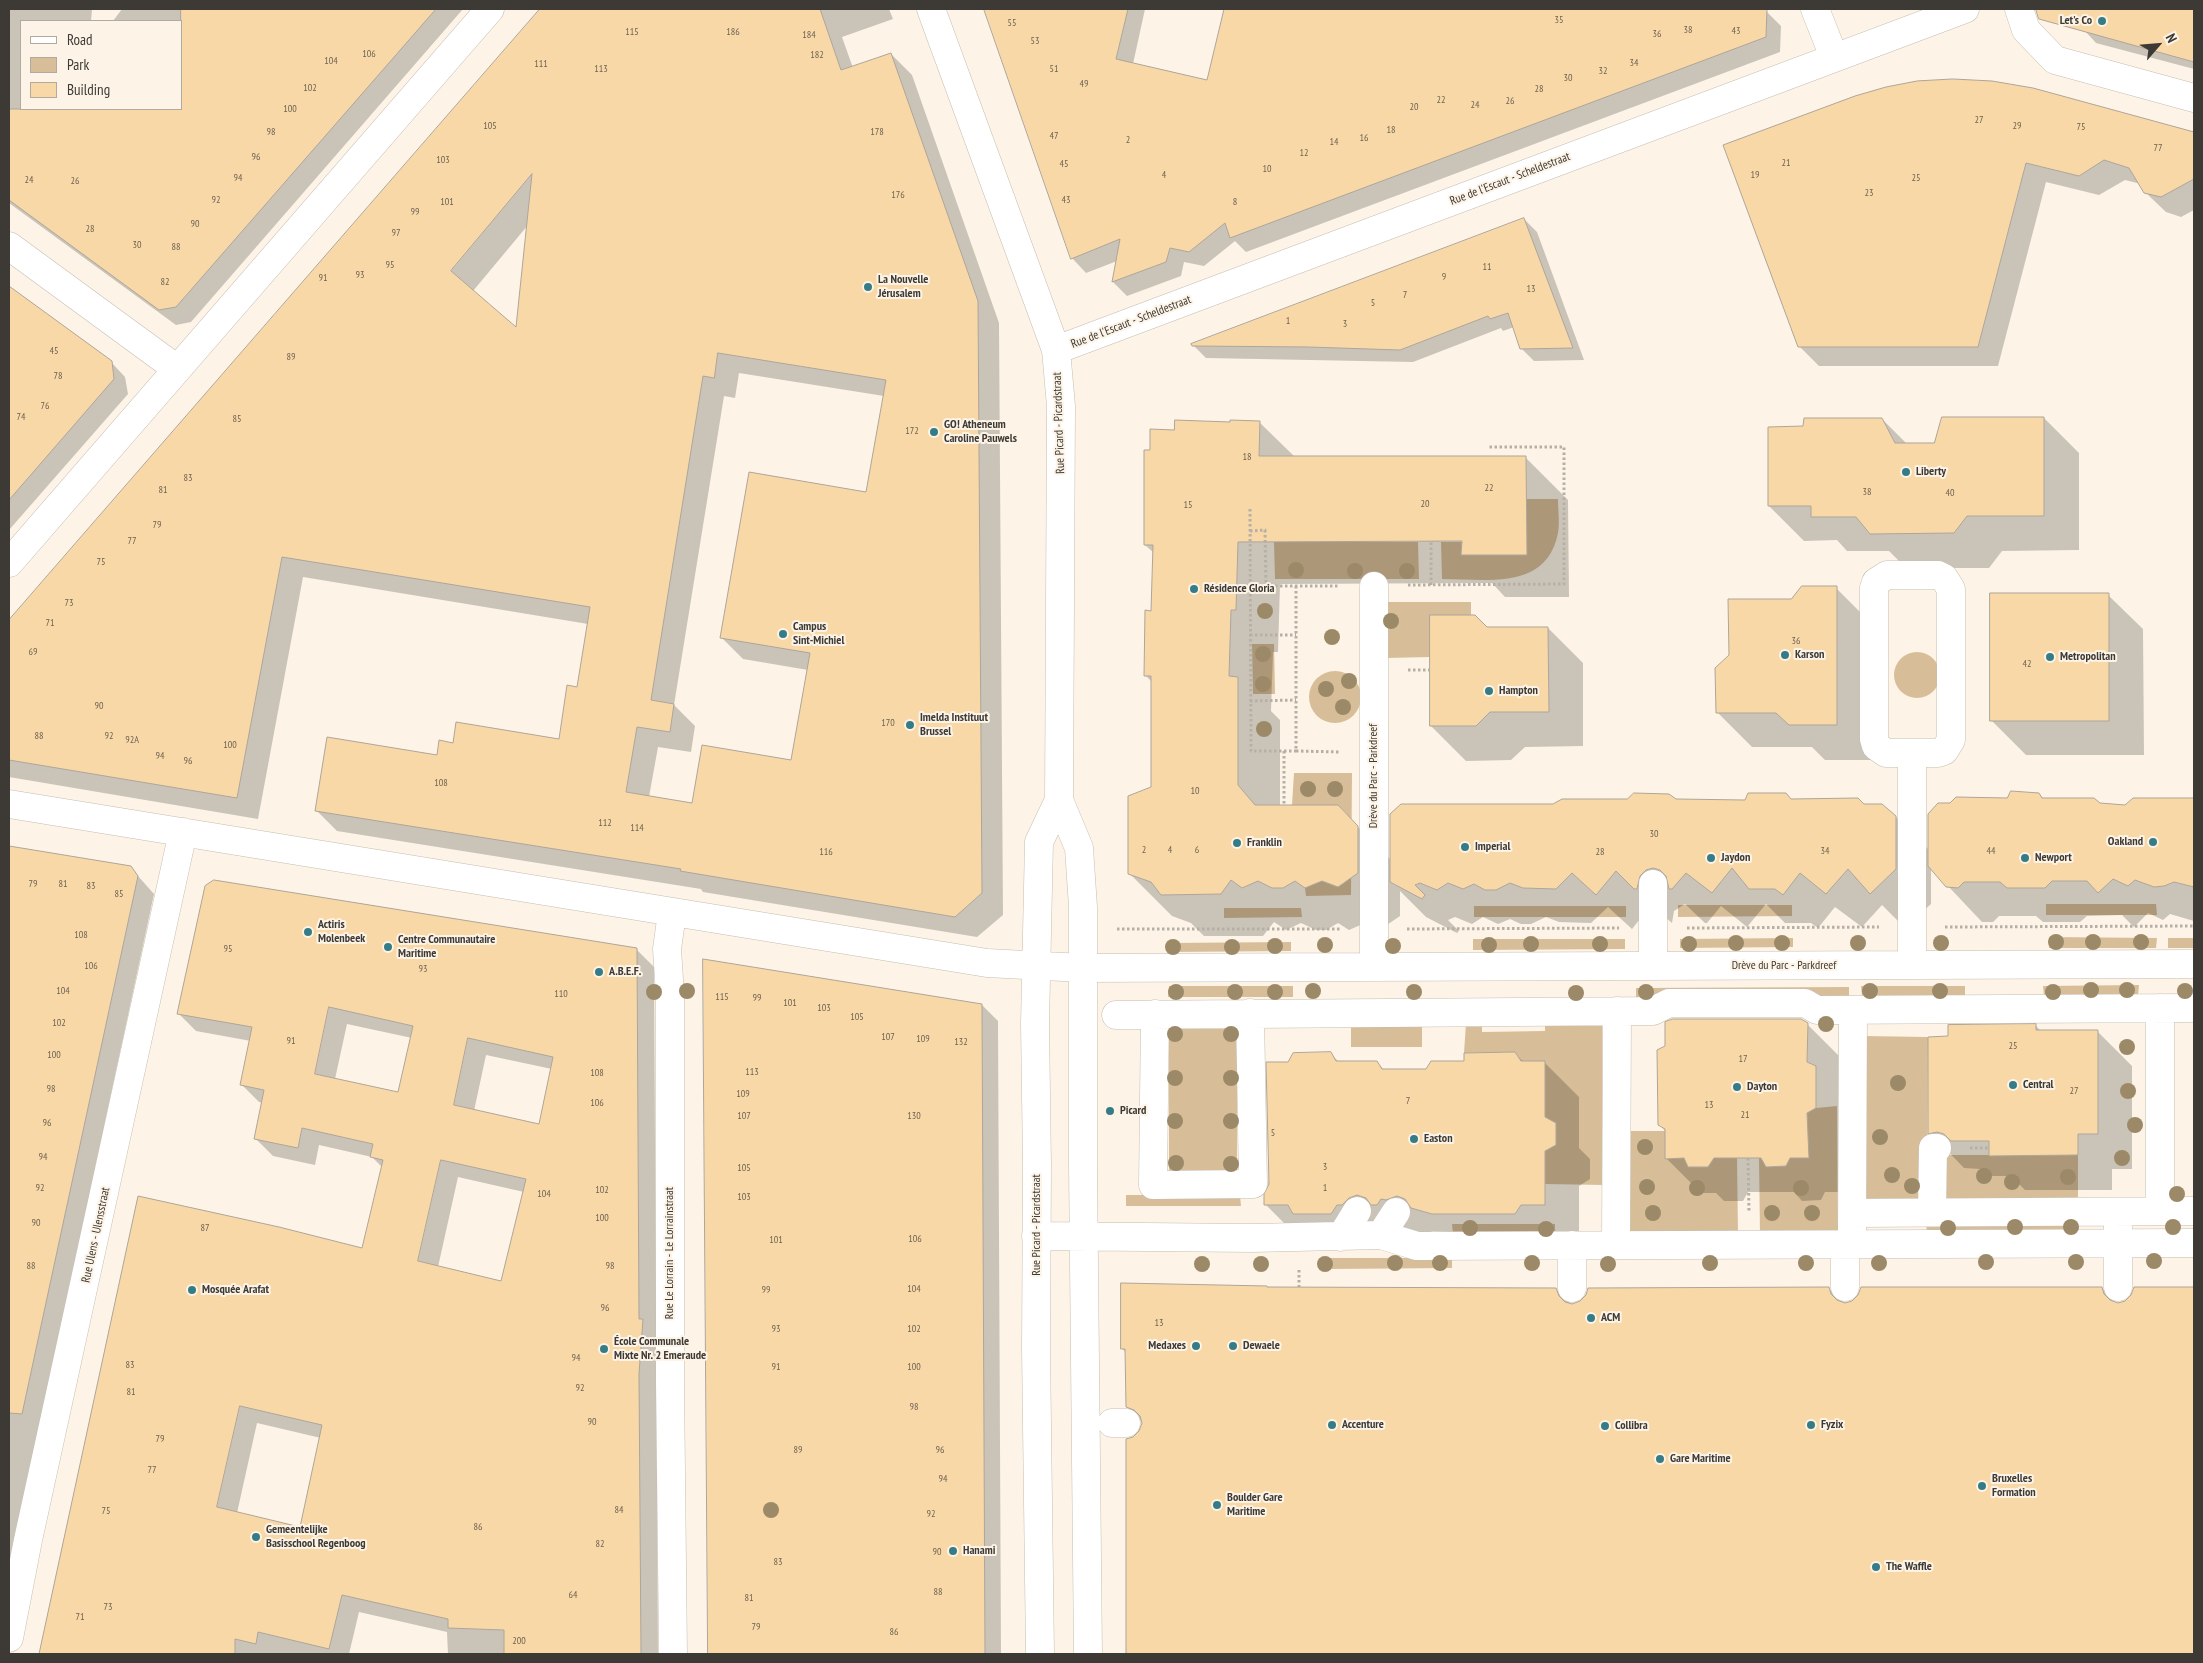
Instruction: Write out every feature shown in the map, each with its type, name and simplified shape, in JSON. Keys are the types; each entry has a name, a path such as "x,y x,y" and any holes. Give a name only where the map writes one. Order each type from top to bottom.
{"street":[{"path":"9,563 490,9"},
{"name":"Rue Picard - Picardstraat","path":"931,9 1056,350 1061,406 1060,800 1079,848 1083,907 1088,1654"},
{"path":"1815,9 1834,57"},
{"name":"Rue de l'Escaut - Scheldestraat","path":"1056,350 1965,9"},
{"path":"2019,9 2026,30 2055,60 2194,98"},
{"path":"9,246 177,370"},
{"path":"1887,575 1938,575 1944,578 1951,588 1951,740 1944,750 1938,753 1912,753 1886,753 1876,746 1874,739 1874,588 1876,582 1887,575"},
{"name":"Drève du Parc - Parkdreef","path":"1374,586 1374,967"},
{"path":"1912,753 1912,965"},
{"name":"Rue Picard - Picardstraat","path":"1040,1654 1036,1236 1039,842 1060,800"},
{"name":"Drève du Parc - Parkdreef","path":"9,804 987,963 1037,967 2194,964"},
{"name":"Rue Ulens - Ulensstraat","path":"9,1638 28,1540 183,832"},
{"path":"1653,884 1654,966"},
{"name":"Rue Le Lorrain - Le Lorrainstraat","path":"672,913 667,948 670,1004 670,1362 673,1654"},
{"path":"1116,1016 1250,1013 1653,1011 1669,1003 1805,1003 1818,1010 2194,1008"},
{"path":"2160,1008 2160,1211"},
{"path":"1845,1287 1852,1213 1853,1010"},
{"path":"1616,1245 1617,1011"},
{"path":"1155,1014 1146,1175 1153,1185 1253,1189 1250,1013"},
{"path":"1932,1212 1933,1148 1937,1148"},
{"path":"1341,1236 1357,1211"},
{"path":"1852,1213 2194,1211"},
{"path":"1381,1236 1396,1212"},
{"path":"2118,1212 2118,1287"},
{"path":"1036,1236 1381,1236 1418,1246 1616,1245 1749,1239 1849,1244 2194,1243"},
{"path":"1572,1245 1572,1288"}],"path":[{"path":"1250,531 1265,530 1266,586 1564,584 1564,447 1488,447"},
{"path":"1250,509 1251,751 1374,752"},
{"path":"1431,585 1432,542"},
{"path":"1296,586 1296,751"},
{"path":"1250,635 1296,635"},
{"path":"1250,701 1296,700"},
{"path":"1284,751 1284,805"},
{"path":"1748,1158 1749,1239"}],"green space":[{"path":"1527,499 1558,499 1558,533 1552,552 1541,565 1528,573 1512,578 1495,580 1442,579 1441,542 1462,542 1461,554 1526,555"},
{"path":"1274,542 1418,542 1419,579 1275,579"},
{"path":"1386,602 1471,602 1471,615 1430,615 1430,657 1386,658"},
{"path":"1252,644 1274,644 1275,694 1253,694"},
{"path":"1912,652 1922,652 1936,662 1940,675 1936,688 1930,694 1922,698 1912,698 1898,688 1894,680 1894,670 1904,656"},
{"path":"1330,671 1340,671 1354,678 1361,692 1361,702 1354,716 1340,723 1330,723 1320,719 1313,712 1309,702 1309,692 1313,682 1320,675"},
{"path":"1294,773 1352,773 1351,895 1306,896 1305,888 1322,881 1338,887 1346,882 1346,813 1338,805 1292,805"},
{"path":"2046,904 2156,904 2157,915 2046,915"},
{"path":"1678,905 1792,905 1792,916 1678,917"},
{"path":"1474,906 1626,906 1626,917 1474,917"},
{"path":"1224,908 1301,908 1302,917 1224,918"},
{"path":"2049,937 2157,938 2156,948 2049,948"},
{"path":"1793,938 1793,947 1680,948 1680,939"},
{"path":"2168,938 2194,938 2194,948 2168,948"},
{"path":"1473,939 1625,939 1625,949 1473,950"},
{"path":"1291,942 1291,951 1168,952 1167,943"},
{"path":"2139,985 2138,996 2044,996 2043,986"},
{"path":"1169,986 1293,986 1293,997 1168,997"},
{"path":"1861,986 1965,986 1965,996 1862,996"},
{"path":"1849,987 1849,997 1636,998 1636,988"},
{"path":"1351,1023 1422,1023 1422,1047 1351,1047"},
{"path":"1466,1023 1482,1023 1482,1032 1545,1031 1545,1024 1602,1024 1604,1185 1545,1184 1545,1151 1556,1145 1556,1123 1545,1117 1545,1069 1521,1061 1515,1052 1464,1053"},
{"path":"1169,1029 1237,1029 1237,1174 1169,1174"},
{"path":"1863,1036 1928,1037 1927,1198 1863,1199"},
{"path":"1837,1106 1838,1233 1760,1234 1759,1158 1761,1158 1766,1167 1786,1166 1790,1158 1808,1158 1807,1113 1816,1108"},
{"path":"1629,1131 1665,1131 1665,1158 1684,1158 1689,1167 1714,1158 1737,1158 1738,1234 1629,1234"},
{"path":"1937,1155 2078,1155 2078,1198 1937,1199"},
{"path":"1126,1195 1240,1195 1241,1206 1126,1206"},
{"path":"2079,1223 2079,1232 1927,1233 1926,1224"},
{"path":"1452,1224 1555,1224 1555,1234 1453,1234"},
{"path":"1328,1258 1452,1258 1452,1268 1328,1269"}],"building":[{"path":"181,9 436,9 176,307 159,310 9,200 9,109 182,110"},
{"path":"540,9 820,9 841,70 891,53 978,301 982,893 955,917 680,871 681,869 315,811 327,737 437,755 439,740 453,743 456,722 559,739 567,685 577,687 590,607 282,557 237,798 9,760 9,620","holes":["532,174 516,327 451,271","718,353 886,380 866,492 749,472 720,638 810,653 791,760 702,745 692,803 626,792 637,727 670,732 674,704 651,700 703,376 714,378"]},
{"path":"984,9 1128,9 1116,59 1207,80 1224,9 1767,9 1766,37 1230,238 1225,223 1189,252 1170,248 1166,262 1112,282 1120,239 1071,259"},
{"path":"2036,9 2194,9 2194,62 2039,19"},
{"path":"1953,79 1992,81 2033,88 2194,132 2194,179 2161,197 2144,193 2129,168 2104,160 2079,176 2026,163 1978,347 1798,347 1723,145 1855,96 1886,87 1917,81"},
{"path":"1524,218 1573,348 1520,349 1508,313 1490,319 1488,316 1400,350 1192,346 1191,344"},
{"path":"9,286 112,361 114,379 9,500"},
{"name":"Liberty","path":"1942,417 2044,417 2044,516 1967,516 1954,533 1870,534 1856,517 1811,517 1811,506 1768,506 1768,427 1803,426 1804,418 1882,418 1895,443 1934,443"},
{"name":"Résidence Gloria","path":"1175,420 1260,421 1259,456 1526,456 1527,555 1461,555 1462,541 1238,542 1236,610 1231,610 1229,676 1238,677 1238,785 1255,805 1338,805 1358,826 1358,873 1338,887 1322,881 1305,888 1295,881 1283,888 1272,888 1258,881 1242,888 1231,880 1221,894 1161,895 1151,882 1128,874 1128,796 1151,787 1151,676 1144,676 1145,610 1151,611 1153,545 1144,545 1144,450 1150,450 1150,429 1174,430"},
{"name":"Karson","path":"1802,586 1837,586 1837,725 1789,725 1776,713 1716,713 1715,668 1729,655 1728,599 1791,599"},
{"name":"Metropolitan","path":"1990,593 2109,593 2109,721 1990,721"},
{"name":"Hampton","path":"1430,615 1475,615 1487,627 1548,627 1549,712 1490,712 1476,726 1430,726"},
{"name":"Newport","path":"2011,791 2039,793 2042,798 2094,798 2100,803 2125,805 2133,798 2194,798 2194,887 2174,882 2154,887 2135,880 2128,886 2113,879 2098,893 2087,881 2052,881 2045,888 2007,888 2000,882 1964,882 1958,888 1946,887 1928,866 1928,814 1938,803 1950,803 1956,797 2007,798"},
{"name":"Jaydon","path":"1634,793 1669,794 1676,799 1745,800 1748,793 1786,793 1791,799 1858,798 1864,804 1882,804 1896,816 1896,869 1870,894 1848,869 1826,894 1800,873 1783,895 1775,889 1749,889 1732,868 1712,893 1686,873 1672,889 1669,889 1666,876 1660,870 1653,868 1646,870 1640,876 1637,889 1634,889 1616,871 1596,895 1572,873 1556,889 1523,888 1510,883 1496,890 1485,890 1474,884 1463,889 1448,883 1437,890 1420,883 1415,885 1425,895 1422,899 1390,882 1390,814 1401,804 1553,804 1562,799 1627,799"},
{"path":"9,846 131,866 138,876 22,1414 9,1413"},
{"path":"214,880 637,948 639,1319 643,1319 639,1374 641,1654 504,1654 504,1630 448,1628 448,1619 342,1595 329,1649 258,1632 256,1644 235,1639 235,1654 39,1654 138,1196 279,1227 362,1248 383,1160 370,1157 373,1144 302,1128 298,1148 254,1139 264,1090 240,1085 252,1027 177,1014 205,886","holes":["329,1007 413,1026 398,1092 315,1074","468,1038 553,1057 539,1124 454,1105","441,1160 526,1179 501,1281 418,1261","240,1406 322,1425 300,1527 217,1507"]},
{"path":"703,959 982,1004 985,1654 708,1654"},
{"name":"Dayton","path":"1673,1019 1801,1019 1808,1023 1807,1062 1816,1066 1816,1108 1807,1113 1809,1158 1790,1158 1786,1166 1766,1167 1761,1158 1714,1158 1708,1167 1688,1167 1684,1158 1665,1159 1665,1129 1658,1125 1657,1050 1665,1046 1665,1022"},
{"name":"Central","path":"2036,1024 2036,1030 2098,1030 2098,1134 2078,1134 2078,1155 1989,1156 1989,1141 1951,1141 1944,1134 1937,1132 1928,1134 1928,1037 1948,1036 1948,1025"},
{"name":"Easton","path":"1331,1052 1336,1061 1377,1061 1382,1069 1426,1069 1431,1061 1464,1061 1464,1053 1515,1052 1521,1061 1545,1061 1545,1117 1556,1123 1556,1145 1545,1151 1545,1205 1521,1205 1515,1214 1432,1214 1411,1208 1405,1199 1397,1196 1386,1200 1381,1199 1377,1205 1371,1205 1366,1198 1357,1195 1349,1198 1342,1205 1337,1205 1331,1214 1293,1214 1288,1205 1264,1205 1264,1194 1269,1184 1266,1062 1288,1062 1293,1053"},
{"name":"Gare Maritime","path":"1121,1283 1267,1287 1556,1288 1559,1296 1565,1302 1572,1304 1580,1301 1586,1295 1588,1288 1829,1287 1831,1294 1837,1300 1845,1303 1852,1301 1858,1295 1861,1287 2102,1287 2104,1294 2110,1300 2118,1303 2125,1301 2131,1295 2134,1287 2194,1287 2194,1654 1126,1654 1126,1439 1133,1437 1139,1431 1142,1423 1140,1416 1134,1410 1126,1407 1125,1349 1121,1349"}],"place":[{"name":"Let's Co","path":"2102,21"},
{"name":"La Nouvelle Jérusalem","path":"868,287"},
{"name":"GO! Atheneum Caroline Pauwels","path":"934,432"},
{"name":"Liberty","path":"1906,472"},
{"name":"Résidence Gloria","path":"1194,589"},
{"name":"Campus Sint-Michiel","path":"783,634"},
{"name":"Karson","path":"1785,655"},
{"name":"Metropolitan","path":"2050,657"},
{"name":"Hampton","path":"1489,691"},
{"name":"Imelda Instituut Brussel","path":"910,725"},
{"name":"Oakland","path":"2153,842"},
{"name":"Franklin","path":"1237,843"},
{"name":"Imperial","path":"1465,847"},
{"name":"Jaydon","path":"1711,858"},
{"name":"Newport","path":"2025,858"},
{"name":"Actiris Molenbeek","path":"308,932"},
{"name":"Centre Communautaire Maritime","path":"388,947"},
{"name":"A.B.E.F.","path":"599,972"},
{"name":"Central","path":"2013,1085"},
{"name":"Dayton","path":"1737,1087"},
{"name":"Picard","path":"1110,1111"},
{"name":"Easton","path":"1414,1139"},
{"name":"Mosquée Arafat","path":"192,1290"},
{"name":"ACM","path":"1591,1318"},
{"name":"Medaxes","path":"1196,1346"},
{"name":"Dewaele","path":"1233,1346"},
{"name":"École Communale Mixte Nr. 2 Emeraude","path":"604,1349"},
{"name":"Accenture","path":"1332,1425"},
{"name":"Fyzix","path":"1811,1425"},
{"name":"Collibra","path":"1605,1426"},
{"name":"Gare Maritime","path":"1660,1459"},
{"name":"Bruxelles Formation","path":"1982,1486"},
{"name":"Boulder Gare Maritime","path":"1217,1505"},
{"name":"Gemeentelijke Basisschool Regenboog","path":"256,1537"},
{"name":"Hanami","path":"953,1551"},
{"name":"The Waffle","path":"1876,1567"}]}
